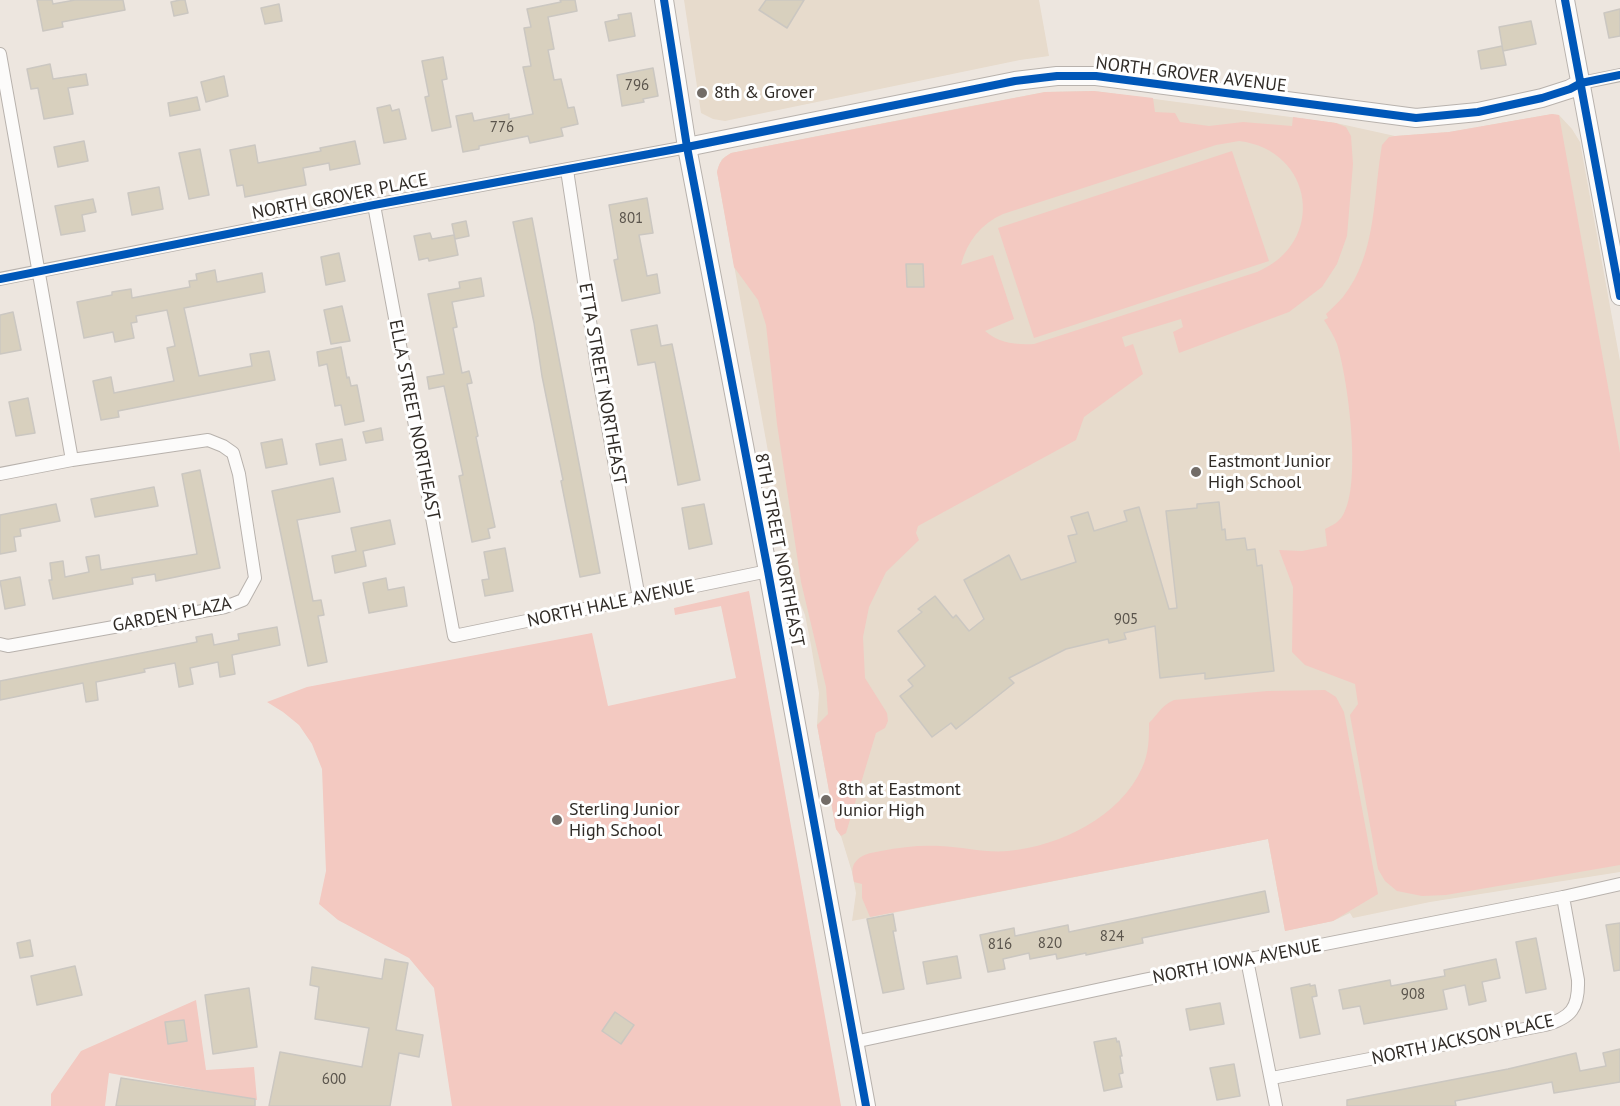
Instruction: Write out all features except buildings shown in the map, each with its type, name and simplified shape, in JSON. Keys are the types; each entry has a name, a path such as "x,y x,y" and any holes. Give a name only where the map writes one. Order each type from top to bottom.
{"street":[{"name":"8TH STREET NORTHEAST","path":"664,0 687,147 768,571 866,1106"},
{"path":"1565,0 1620,296"},
{"path":"0,54 72,460"},
{"name":"NORTH GROVER AVENUE","path":"687,147 1015,81 1058,76 1096,76 1416,118 1489,110 1542,98 1581,83 1620,75"},
{"name":"NORTH GROVER PLACE","path":"0,279 374,205 687,147"},
{"name":"ETTA STREET NORTHEAST","path":"567,170 597,367 639,598"},
{"name":"ELLA STREET NORTHEAST","path":"374,205 454,636"},
{"name":"GARDEN PLAZA","path":"0,474 72,460 208,440 223,446 233,453 239,474 255,578 243,600 225,607 8,646 0,644"},
{"name":"NORTH HALE AVENUE","path":"454,636 768,571"},
{"name":"NORTH IOWA AVENUE","path":"854,1042 1143,980 1620,884"},
{"name":"NORTH JACKSON PLACE","path":"1272,1078 1545,1025 1564,1018 1575,1006 1579,994 1563,897"},
{"path":"1247,960 1276,1106"}],"shaded area":[{"path":"684,0 1039,0 1049,56 725,121 713,119 701,113"},
{"name":"Eastmont Junior High School","path":"1094,91 1336,123 1395,136 1449,132 1552,114 1559,115 1572,129 1580,142 1620,361 1620,872 1430,902 1353,918 1350,913 1333,921 1285,931 1268,839 852,921 856,893 841,836 836,829 817,725 819,693 811,645 805,615 792,583 717,172 719,165 722,159 731,153 1045,92"},
{"path":"1094,91 1153,98 1155,112 1175,113 1180,122 1209,126 1243,122 1292,126 1293,117 1336,123 1346,127 1351,136 1353,164 1347,236 1337,264 1322,287 1289,312 1179,353 1173,332 1183,327 1181,319 1122,337 1125,347 1133,344 1143,374 1084,417 1076,440 918,526 916,533 919,540 886,572 869,607 863,637 865,678 887,713 888,721 885,728 876,733 846,833 841,836 836,829 817,725 828,714 826,687 801,582 777,424 766,325 758,300 734,267 717,172 720,163 731,153 1045,92","holes":["1239,141 1264,148 1283,161 1296,179 1302,199 1302,220 1294,241 1279,258 1257,272 1034,344 1008,342 985,331 1014,319 993,255 961,265 967,248 976,234 995,218 1216,145"]},
{"path":"1552,114 1559,115 1620,453 1620,865 1446,895 1422,896 1397,891 1385,881 1378,869 1350,715 1358,704 1355,684 1305,665 1292,652 1293,587 1279,550 1302,551 1327,546 1325,529 1336,523 1343,515 1349,500 1352,456 1349,405 1337,344 1324,320 1328,318 1326,314 1343,297 1362,262 1372,224 1382,145 1389,137 1449,132"},
{"path":"1232,151 1269,261 1034,338 998,228"},
{"name":"Sterling Junior High School","path":"749,591 841,1106 452,1106 434,988 409,958 338,920 319,904 326,871 322,769 312,744 299,725 267,702 307,687 592,633 608,706 736,678 721,606 675,615 674,608"},
{"path":"1325,690 1336,697 1344,712 1378,894 1333,921 1285,931 1268,839 870,917 862,898 862,884 854,882 852,871 854,864 859,858 870,853 925,846 1008,851 1048,843 1086,826 1119,801 1132,785 1146,757 1149,723 1163,707 1174,700 1267,691"},
{"path":"196,1000 206,1070 254,1067 257,1100 109,1073 105,1106 51,1106 51,1094 81,1051"}],"cycle path":[{"path":"664,0 687,147 768,571 866,1106"},
{"path":"1565,0 1620,296"},
{"path":"0,279 374,205 687,147 1015,81 1057,76 1096,76 1416,118 1478,112 1542,98 1581,83 1620,75"}],"place":[{"name":"8th & Grover","path":"702,93"},
{"name":"Eastmont Junior High School","path":"1196,472"},
{"name":"8th at Eastmont Junior High","path":"826,800"},
{"name":"Sterling Junior High School","path":"557,820"}]}
